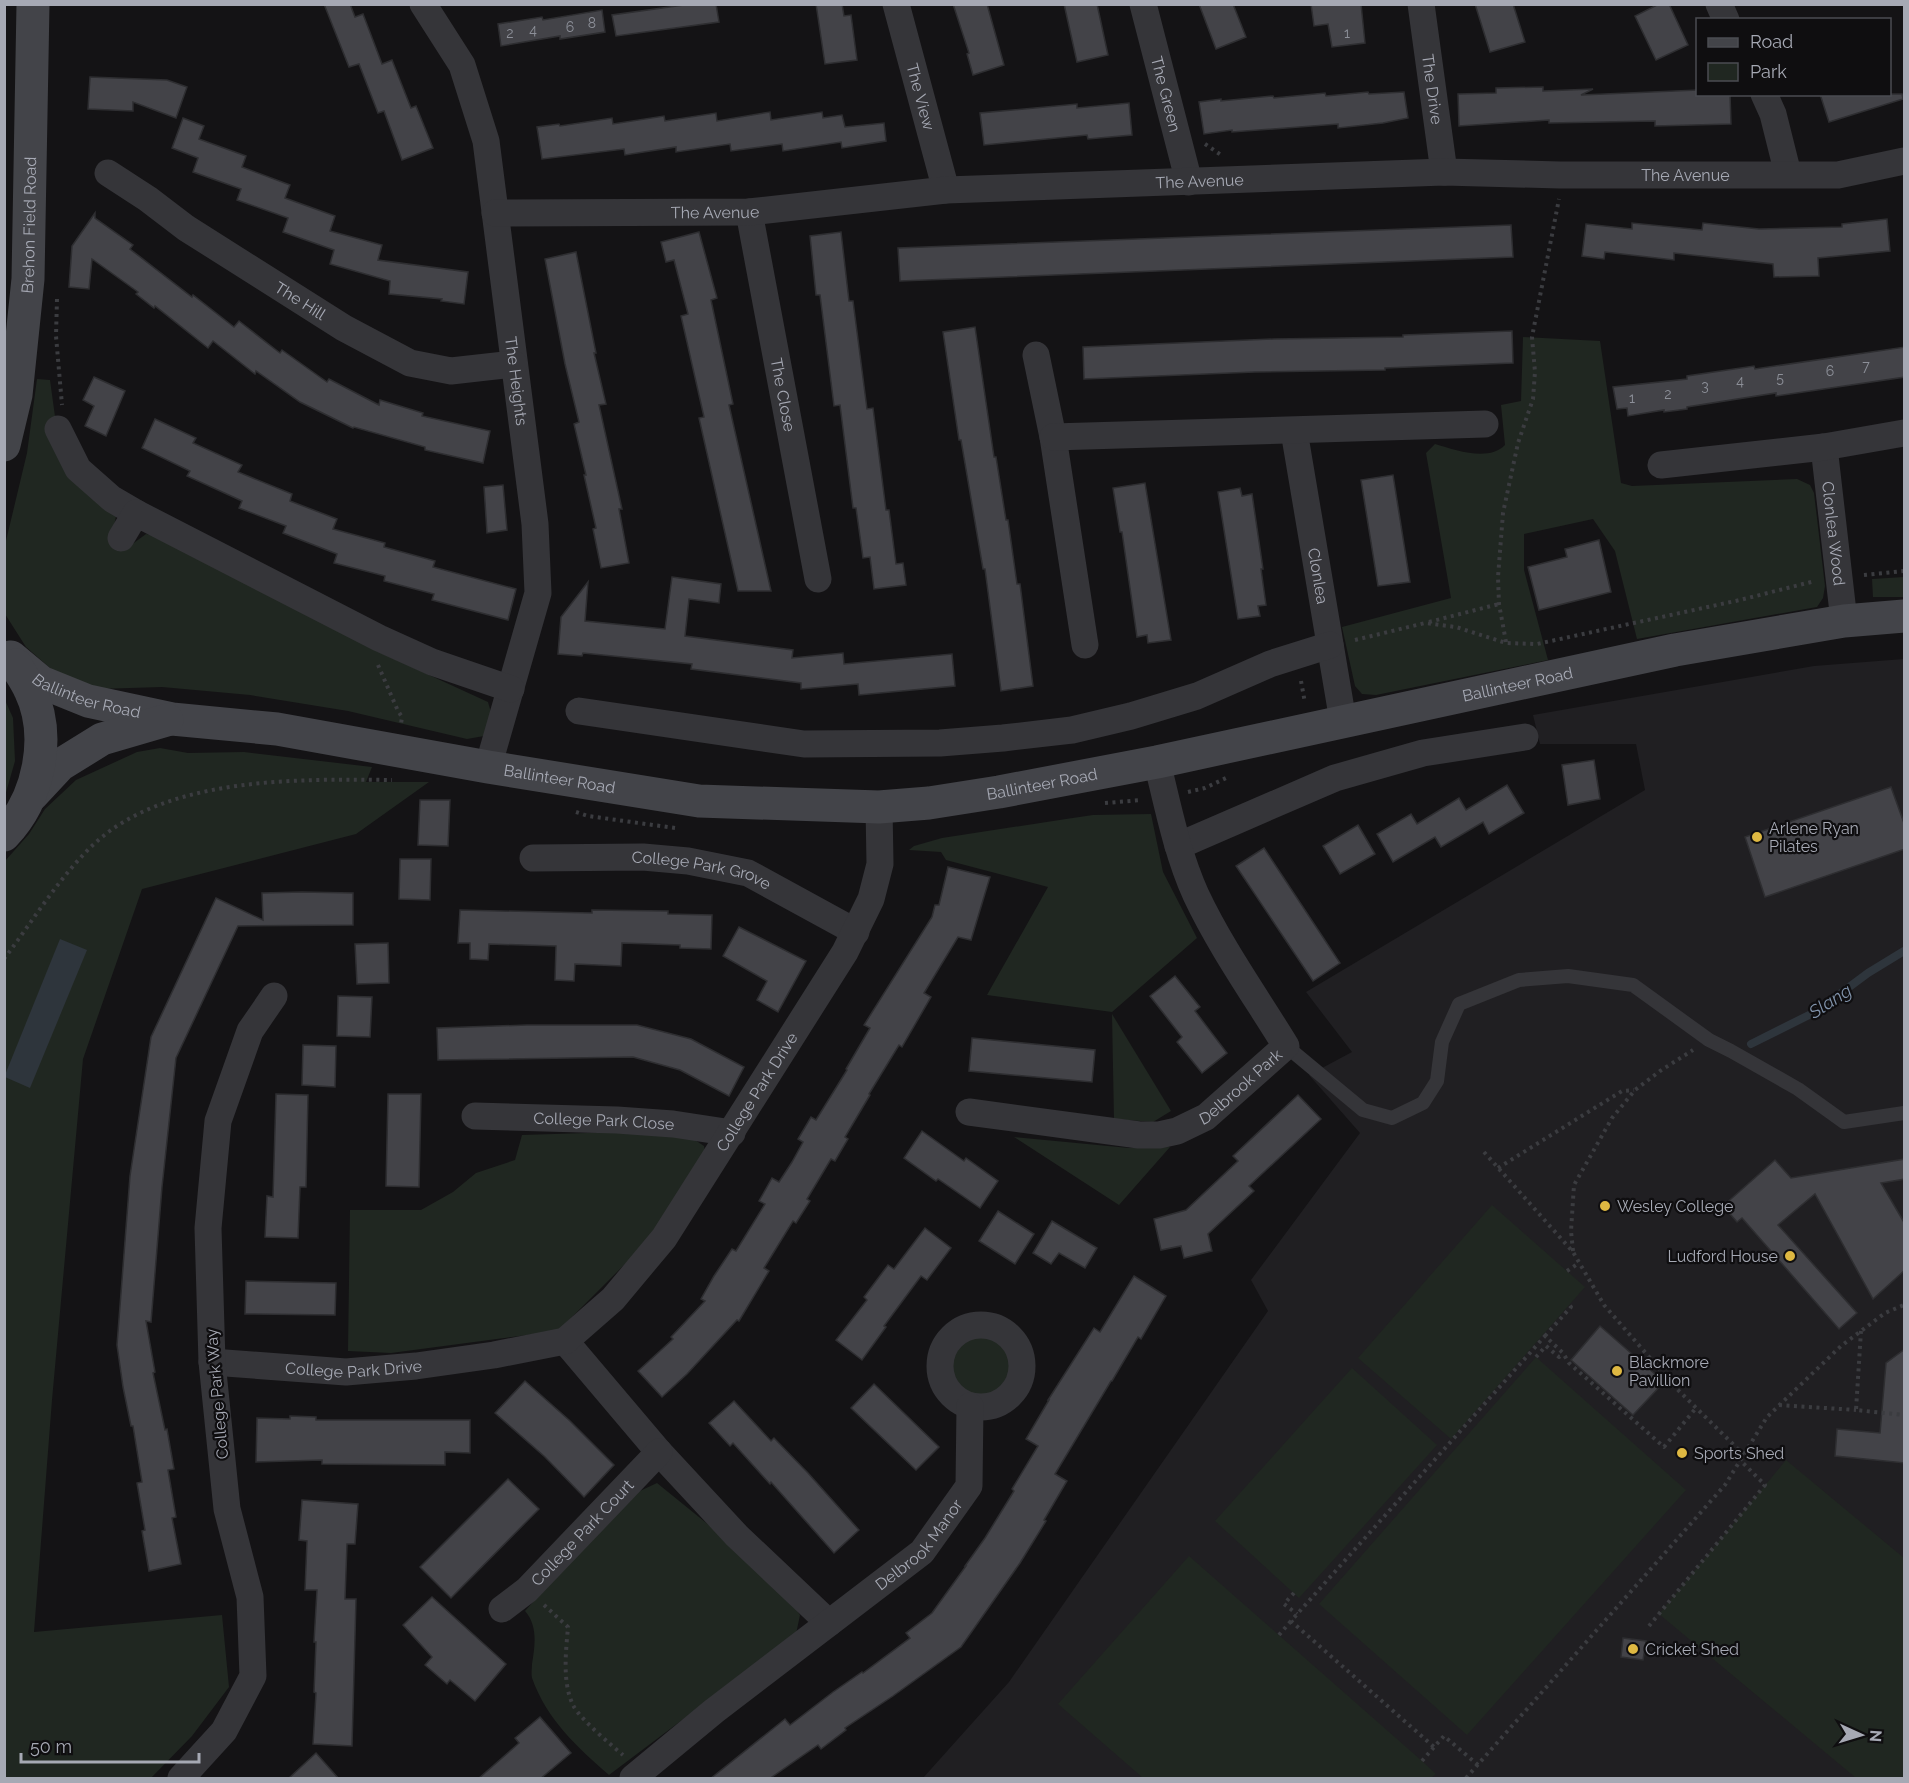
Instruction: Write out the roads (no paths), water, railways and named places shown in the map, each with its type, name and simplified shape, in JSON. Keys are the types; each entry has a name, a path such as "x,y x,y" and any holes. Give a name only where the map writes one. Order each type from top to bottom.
{"main road":[{"name":"Brehon Field Road","path":"4,445 16,395 28,279 33,4"},
{"name":"Ballinteer Road","path":"8,654 41,682 88,701 172,718 277,729 488,767 699,801 879,807 929,803 999,792 1157,762 1675,651 1844,621 1905,616"},
{"path":"4,835 30,797 41,757 40,724 31,691 8,654"},
{"name":"Ballinteer Road","path":"30,797 60,765 102,740 172,718"}],"street":[{"name":"The Heights","path":"423,4 462,65 486,141 535,524 538,593 488,767"},
{"name":"The View","path":"896,4 946,190"},
{"name":"The Green","path":"1143,4 1189,182"},
{"name":"The Drive","path":"1421,4 1444,172"},
{"path":"1719,4 1725,18"},
{"path":"1765,96 1773,114 1788,174"},
{"name":"The Avenue","path":"495,213 749,212 946,190 1444,172 1560,175 1838,175 1905,161"},
{"name":"The Hill","path":"108,173 148,199 186,228 344,328 410,363 451,371 514,364"},
{"name":"The Close","path":"749,212 818,579"},
{"path":"1036,356 1053,437 1085,645"},
{"path":"62,421 78,469 112,499 379,638 432,662 511,688"},
{"path":"1053,437 1485,424"},
{"name":"Clonlea","path":"1294,431 1343,721"},
{"path":"1661,465 1824,447 1905,432"},
{"name":"Clonlea Wood","path":"1824,447 1844,621"},
{"path":"121,538 136,513"},
{"path":"579,711 804,744 940,743 1003,738 1072,729 1131,716 1197,696 1270,664 1330,645"},
{"path":"1178,846 1335,778 1423,753 1525,737"},
{"name":"Delbrook Park","path":"969,1112 1139,1135 1159,1135 1177,1131 1206,1117 1286,1046 1228,953 1197,895 1178,846 1157,762"},
{"name":"College Park Drive","path":"212,1362 346,1372 494,1355 565,1341 613,1299 664,1238 779,1055 814,1004 856,932 871,899 880,864 879,807"},
{"name":"College Park Grove","path":"533,858 643,857 688,861 748,873 856,932"},
{"name":"College Park Way","path":"181,1779 224,1731 253,1676 250,1597 227,1509 212,1362 208,1228 218,1120 250,1031 274,996"},
{"name":"College Park Close","path":"476,1116 617,1120 673,1124 732,1133"},
{"path":"565,1341 659,1452 737,1536 829,1623"},
{"name":"Delbrook Manor","path":"637,1774 714,1711 922,1552 969,1486 970,1406"},
{"name":"College Park Court","path":"502,1609 527,1590 659,1452"}],"lane":[{"path":"1286,1046 1363,1110 1392,1118 1423,1103 1437,1081 1442,1042 1459,1004 1520,980 1568,976 1634,985 1709,1040 1798,1089 1844,1122 1905,1113"}],"waterway":[{"name":"Slang","path":"1751,1044 1817,1011 1868,973 1904,951"}],"place":[{"name":"Arlene Ryan Pilates","path":"1757,837"},
{"name":"Wesley College","path":"1605,1206"},
{"name":"Ludford House","path":"1790,1256"},
{"name":"Blackmore Pavillion","path":"1617,1371"},
{"name":"Sports Shed","path":"1682,1453"},
{"name":"Cricket Shed","path":"1633,1649"}]}
